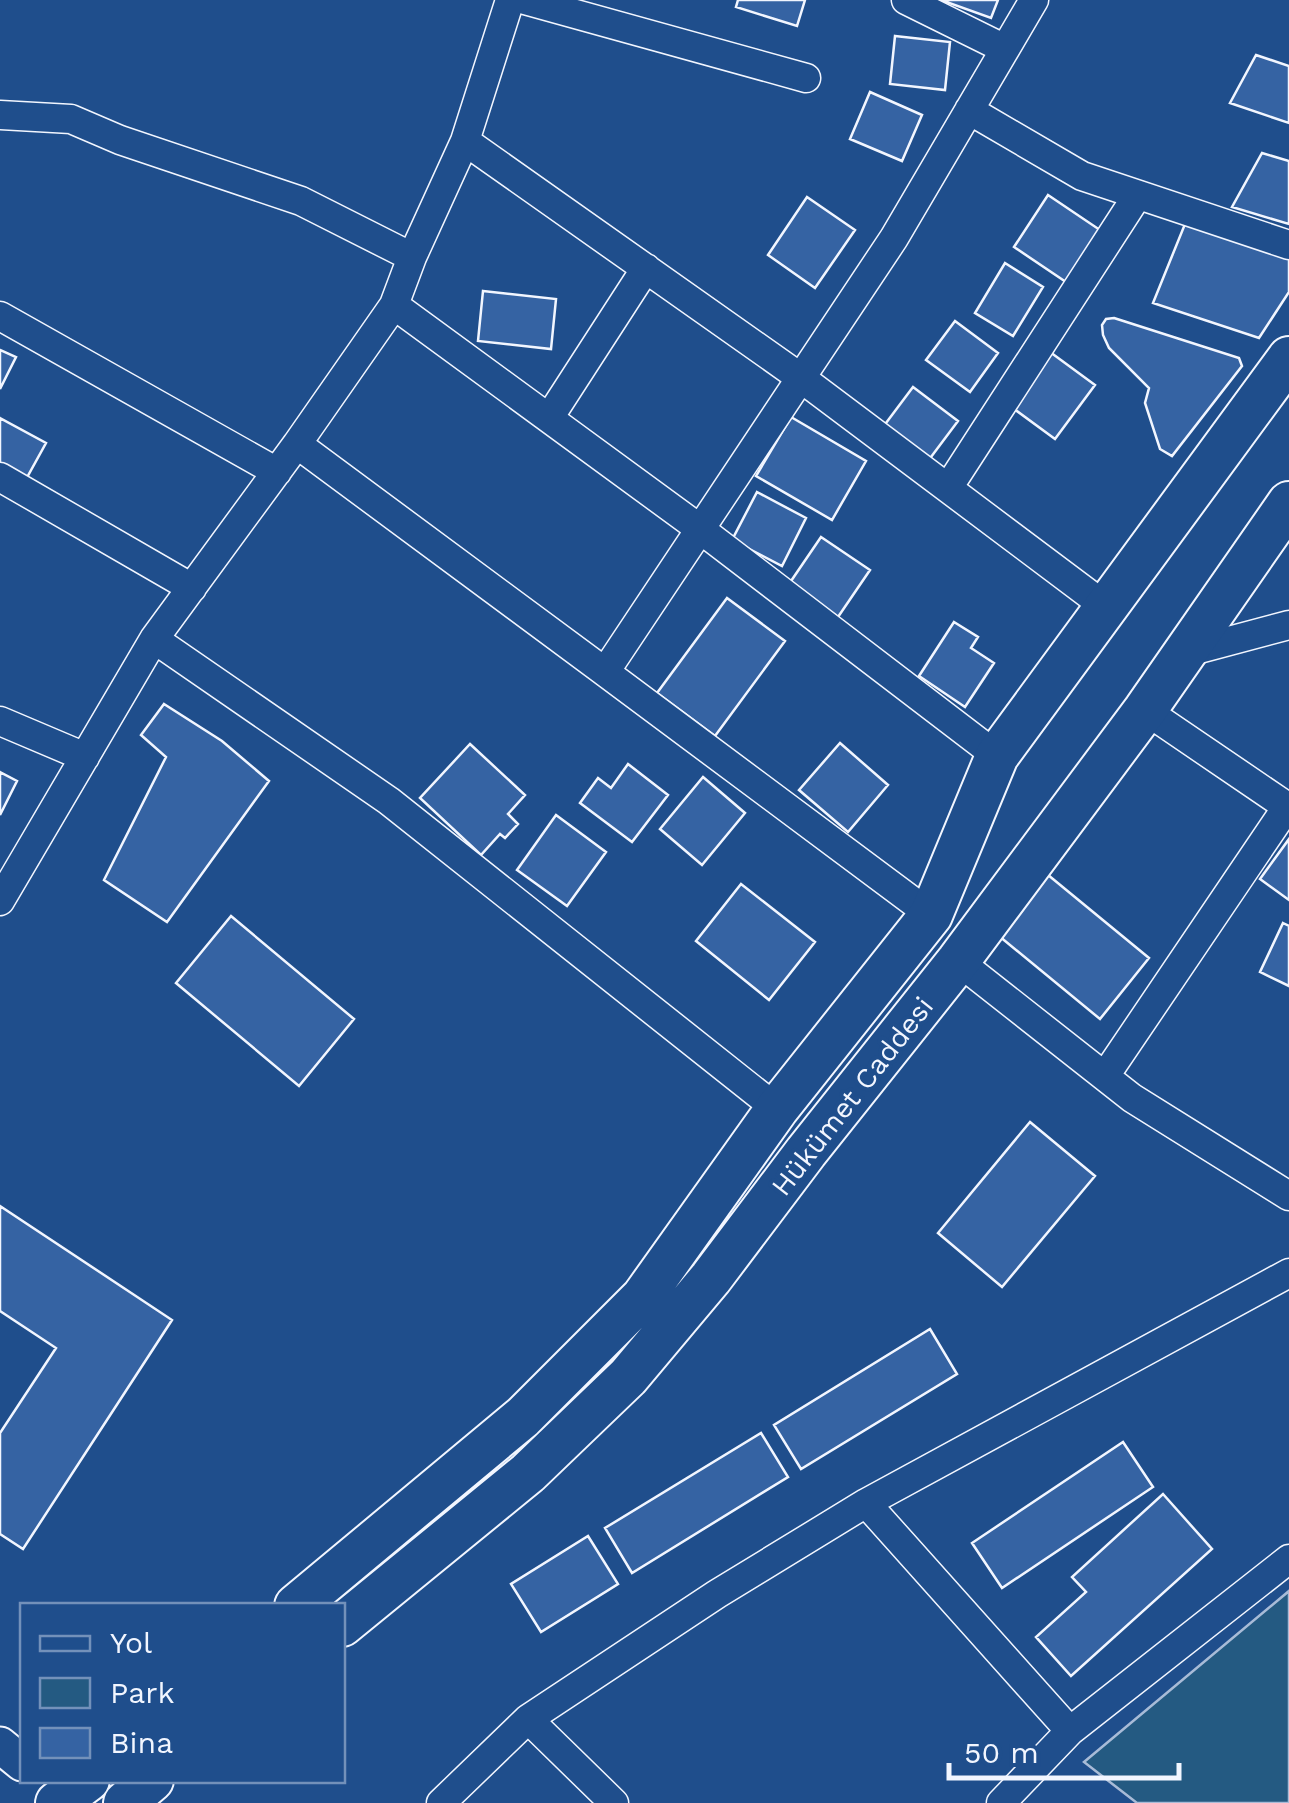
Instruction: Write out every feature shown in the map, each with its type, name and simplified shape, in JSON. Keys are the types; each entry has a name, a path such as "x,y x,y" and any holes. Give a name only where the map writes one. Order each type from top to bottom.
{"main road":[{"path":"300,1603 523,1417 644,1297 777,1110 932,915 997,756 1289,358"},
{"name":"Hükümet Caddesi","path":"345,1622 528,1473 628,1377 711,1278 958,961 1145,710 1289,502"},
{"path":"57,1803 84,1783"},
{"path":"124,1803 148,1783"}],"street":[{"path":"0,901 154,639 394,305 465,140 510,0"},
{"path":"526,0 806,78"},
{"path":"906,0 1005,49"},
{"path":"605,672 894,238 1034,0"},
{"path":"969,110 1082,176 1289,245"},
{"path":"0,115 71,119 120,140 301,201 412,258"},
{"path":"465,140 801,378 1106,608"},
{"path":"948,488 1138,196"},
{"path":"549,418 646,268"},
{"path":"394,305 700,529 997,756"},
{"path":"0,316 277,472"},
{"path":"297,444 932,915"},
{"path":"4,488 192,588"},
{"path":"1184,653 1289,625"},
{"path":"154,639 389,801 777,1110"},
{"path":"1105,1076 1288,808 1145,710"},
{"path":"0,721 85,757"},
{"path":"958,961 1132,1098 1289,1196"},
{"path":"442,1803 528,1719 717,1594 866,1502 1289,1273"},
{"path":"866,1502 1070,1732"},
{"path":"1001,1803 1070,1732 1289,1560"},
{"path":"528,1719 614,1803"},
{"path":"0,1744 20,1761"}],"green space":[{"path":"1289,1591 1289,1803 1137,1803 1084,1762"}],"building":[{"path":"738,0 805,0 797,26 736,7"},
{"path":"941,0 998,0 991,18"},
{"path":"895,36 950,42 945,90 890,84"},
{"path":"1256,55 1289,66 1289,123 1230,103"},
{"path":"870,92 922,115 902,161 850,139"},
{"path":"1262,153 1289,161 1289,224 1232,207"},
{"path":"1048,195 1100,230 1066,282 1014,247"},
{"path":"807,197 855,230 815,288 768,255"},
{"path":"1185,224 1289,259 1289,292 1259,338 1153,303"},
{"path":"1005,263 1043,287 1013,336 975,313"},
{"path":"483,291 556,299 551,349 478,341"},
{"path":"1114,318 1239,358 1242,366 1172,456 1160,449 1145,403 1149,388 1109,348 1103,335 1102,325 1106,319"},
{"path":"955,321 998,353 970,392 926,360"},
{"path":"0,350 16,357 0,389"},
{"path":"1050,352 1095,385 1055,439 1010,406"},
{"path":"913,387 958,421 925,465 880,431"},
{"path":"791,417 866,461 832,520 756,476"},
{"path":"0,418 46,443 25,481 0,468"},
{"path":"757,492 806,518 782,566 732,540"},
{"path":"821,537 870,570 838,617 789,584"},
{"path":"727,598 785,641 715,736 657,693"},
{"path":"954,622 978,637 971,648 994,663 965,707 919,676"},
{"path":"164,704 222,741 269,781 167,922 104,880 166,757 141,735"},
{"path":"840,743 888,785 848,832 799,790"},
{"path":"470,744 525,795 508,814 518,824 505,838 500,834 481,855 420,798"},
{"path":"628,764 668,795 632,842 580,803 598,778 611,788"},
{"path":"0,772 17,781 0,815"},
{"path":"703,777 745,813 702,865 660,829"},
{"path":"556,815 606,852 567,906 517,870"},
{"path":"1289,839 1289,900 1260,879"},
{"path":"1042,870 1149,958 1100,1019 993,931"},
{"path":"741,884 815,942 769,1000 696,941"},
{"path":"231,916 354,1019 299,1086 176,983"},
{"path":"1283,923 1289,926 1289,986 1260,972"},
{"path":"1030,1122 1095,1176 1002,1287 938,1233"},
{"path":"0,1206 172,1320 23,1549 0,1534 0,1433 56,1348 0,1311"},
{"path":"930,1329 957,1374 801,1469 774,1425"},
{"path":"761,1433 788,1477 632,1573 605,1528"},
{"path":"1123,1442 1153,1487 1002,1588 972,1543"},
{"path":"1163,1494 1212,1549 1071,1676 1036,1637 1086,1592 1072,1577"},
{"path":"588,1536 618,1584 541,1632 511,1584"}]}
